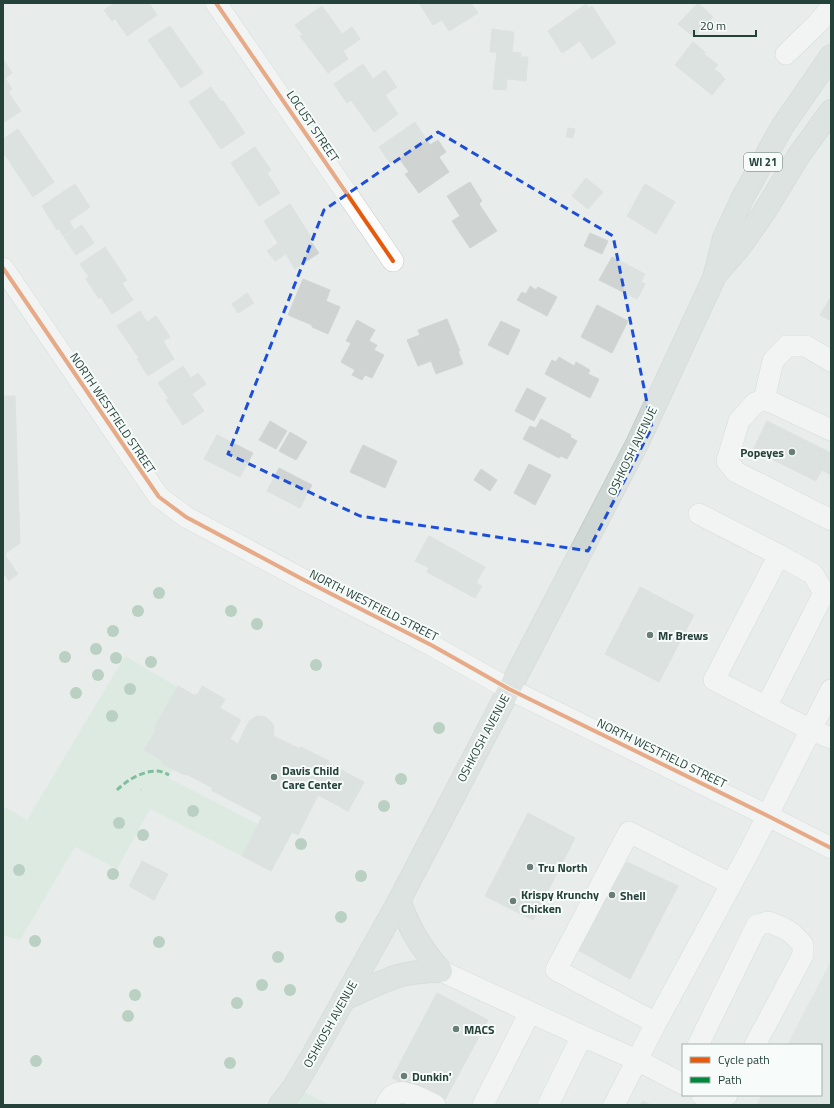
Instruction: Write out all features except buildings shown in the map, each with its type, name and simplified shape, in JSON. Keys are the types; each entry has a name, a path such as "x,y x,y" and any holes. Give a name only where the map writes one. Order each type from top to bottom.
{"main road":[{"name":"OSHKOSH AVENUE","path":"280,1105 294,1087 309,1062 399,900 637,444 714,278 724,238 743,196 782,128 831,56"},
{"name":"OSHKOSH AVENUE","path":"714,278 738,249 763,214 799,155 831,110"},
{"path":"399,900 414,935 441,971"},
{"path":"344,999 399,976 412,973 441,971"}],"street":[{"name":"LOCUST STREET","path":"216,3 392,261"},
{"path":"786,54 831,8"},
{"name":"NORTH WESTFIELD STREET","path":"3,268 159,497 186,517 304,580 433,646 509,688 831,848"},
{"path":"764,400 773,361 787,346 806,346 831,361"},
{"path":"831,430 764,400 755,403 739,421 727,461 736,472 831,520"},
{"path":"793,412 831,441"},
{"path":"699,514 813,574 824,593 766,707"},
{"path":"779,555 714,680 811,730 831,738"},
{"path":"614,1105 656,1023 768,816 831,690"},
{"path":"656,1023 556,970 602,881 629,832 731,884"},
{"path":"698,1044 757,926 768,922 786,928 796,937 803,945 803,954 756,1044"},
{"path":"441,971 682,1080"},
{"path":"483,1105 530,1012"},
{"path":"548,1105 582,1036"},
{"path":"386,1105 393,1094 401,1092 410,1094 435,1105"},
{"path":"704,1096 720,1100 726,1096"}],"highlighted area":[{"path":"438,132 613,236 652,427 588,551 360,516 228,454 324,210"}],"shaded area":[{"path":"831,961 831,1105 756,1105 760,1096 822,1096 822,1044 788,1044"}],"green space":[{"path":"125,656 178,687 154,728 156,730 144,751 161,760 163,764 173,769 168,778 258,824 242,856 150,809 117,869 75,847 20,940 3,935 3,806 27,820"},
{"path":"294,1087 330,1105 280,1105"}],"marked path":[{"path":"117,790 140,774 158,771 169,775"}],"cycle path":[{"path":"216,3 393,261"},
{"path":"3,268 159,497 186,517 304,580 433,646 509,689 831,848"}],"place":[{"name":"Popeyes","path":"792,452"},
{"name":"Mr Brews","path":"650,635"},
{"name":"Davis Child Care Center","path":"274,777"},
{"name":"Tru North","path":"530,867"},
{"name":"Shell","path":"612,895"},
{"name":"Krispy Krunchy Chicken","path":"513,901"},
{"name":"MACS","path":"456,1029"},
{"name":"Dunkin'","path":"404,1076"}]}
